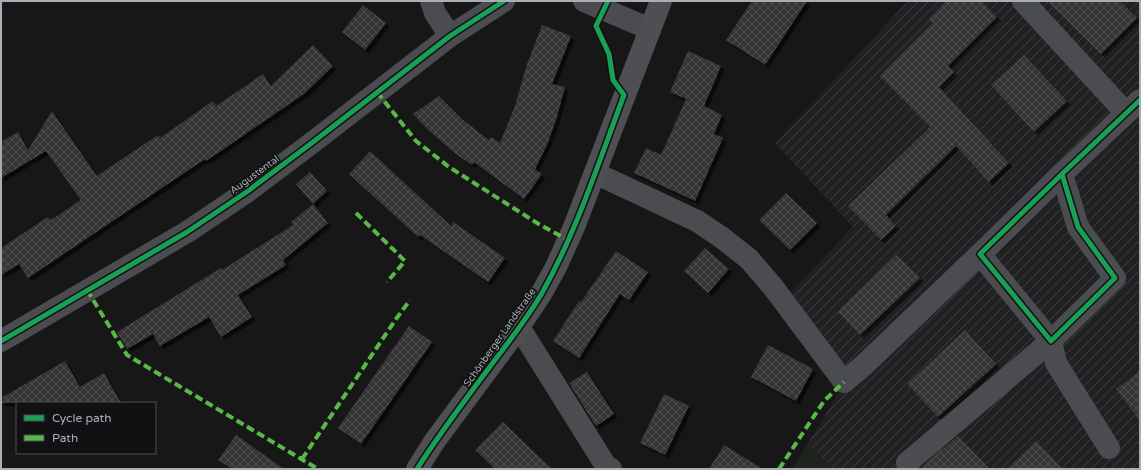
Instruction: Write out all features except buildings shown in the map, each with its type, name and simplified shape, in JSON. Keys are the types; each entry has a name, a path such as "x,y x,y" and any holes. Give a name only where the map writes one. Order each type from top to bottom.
{"main road":[{"name":"Schönberger Landstraße","path":"417,469 434,442 520,327 556,267 574,227 661,1"}],"street":[{"path":"431,1 435,12 450,36"},
{"name":"Augustental","path":"1,341 187,232 248,190 313,142 450,36 504,1"},
{"path":"584,1 650,29"},
{"path":"595,173 697,221 721,237 749,260 773,287 844,382 864,365 1133,107 1023,1"},
{"path":"906,463 1051,341 1115,278 1078,227 1062,174"},
{"path":"980,254 1051,341 1056,363 1109,448"},
{"path":"520,327 606,466 611,469"}],"shaded area":[{"path":"908,1 1140,1 1140,469 833,469 807,445 840,390 788,295 853,227 775,143"},
{"path":"807,445 833,469 792,469"}],"marked path":[{"path":"377,92 416,141 449,167 537,223 568,240"},
{"path":"356,213 405,261 387,282"},
{"path":"87,290 127,355 318,469"},
{"path":"302,459 410,300"},
{"path":"779,469 824,401 844,382"}],"cycle path":[{"path":"1,341 187,232 248,191 450,36 504,1"},
{"path":"417,469 445,427 537,302 555,269 577,221 624,95 613,80 609,54 596,26 608,1"},
{"path":"1062,174 1078,227 1115,278 1051,341 980,254 1062,174 1140,100"}]}
